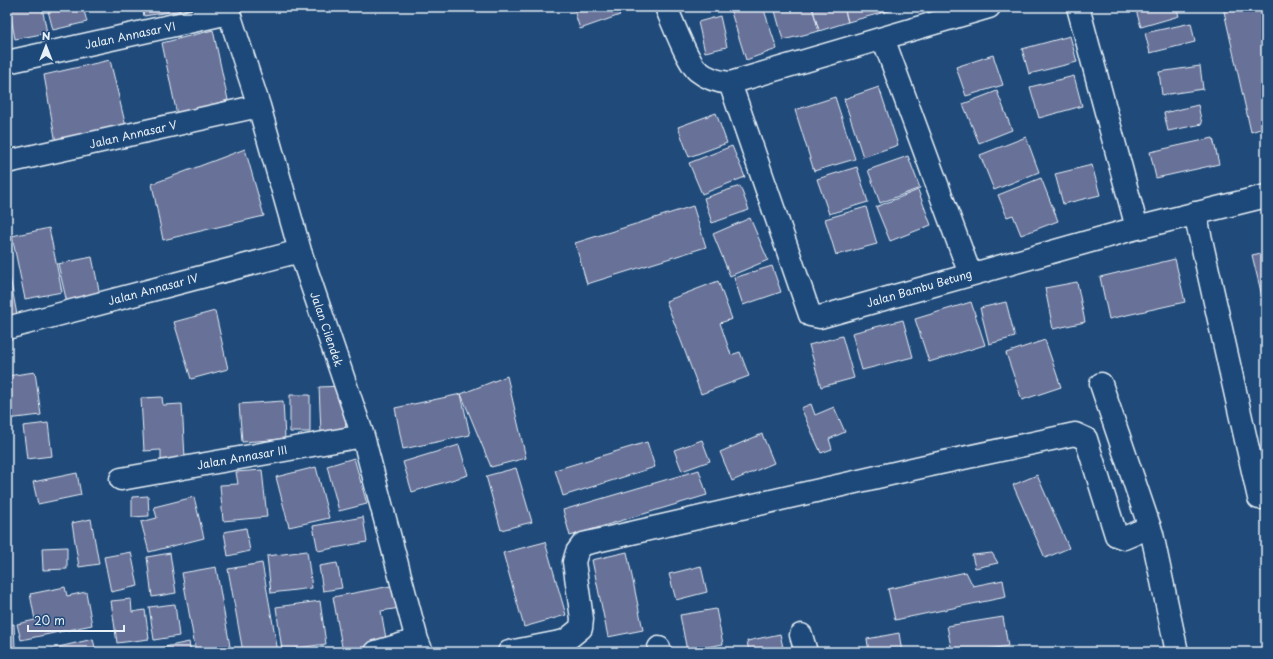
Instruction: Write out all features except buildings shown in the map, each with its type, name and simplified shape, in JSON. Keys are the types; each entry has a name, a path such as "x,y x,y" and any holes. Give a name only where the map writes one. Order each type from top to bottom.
{"street":[{"path":"666,7 693,66 706,77 717,81 730,83 989,7"},
{"path":"1078,7 1137,228"},
{"name":"Jalan Annasar VI","path":"7,62 228,10"},
{"name":"Jalan Cilendek","path":"228,10 258,106 300,251 363,436 419,646"},
{"path":"883,38 970,274"},
{"name":"Jalan Bambu Betung","path":"730,83 810,315 820,317 1137,228 1266,196"},
{"name":"Jalan Annasar V","path":"7,162 258,106"},
{"path":"1195,213 1259,498"},
{"name":"Jalan Annasar IV","path":"7,328 300,251"},
{"path":"1101,384 1150,527 1178,652"},
{"path":"509,652 565,641 581,628 582,620 574,562 577,552 583,544 921,467 1074,434 1086,439 1116,535 1124,538 1150,527"},
{"name":"Jalan Annasar III","path":"121,479 363,436"},
{"path":"376,652 419,646"}]}
